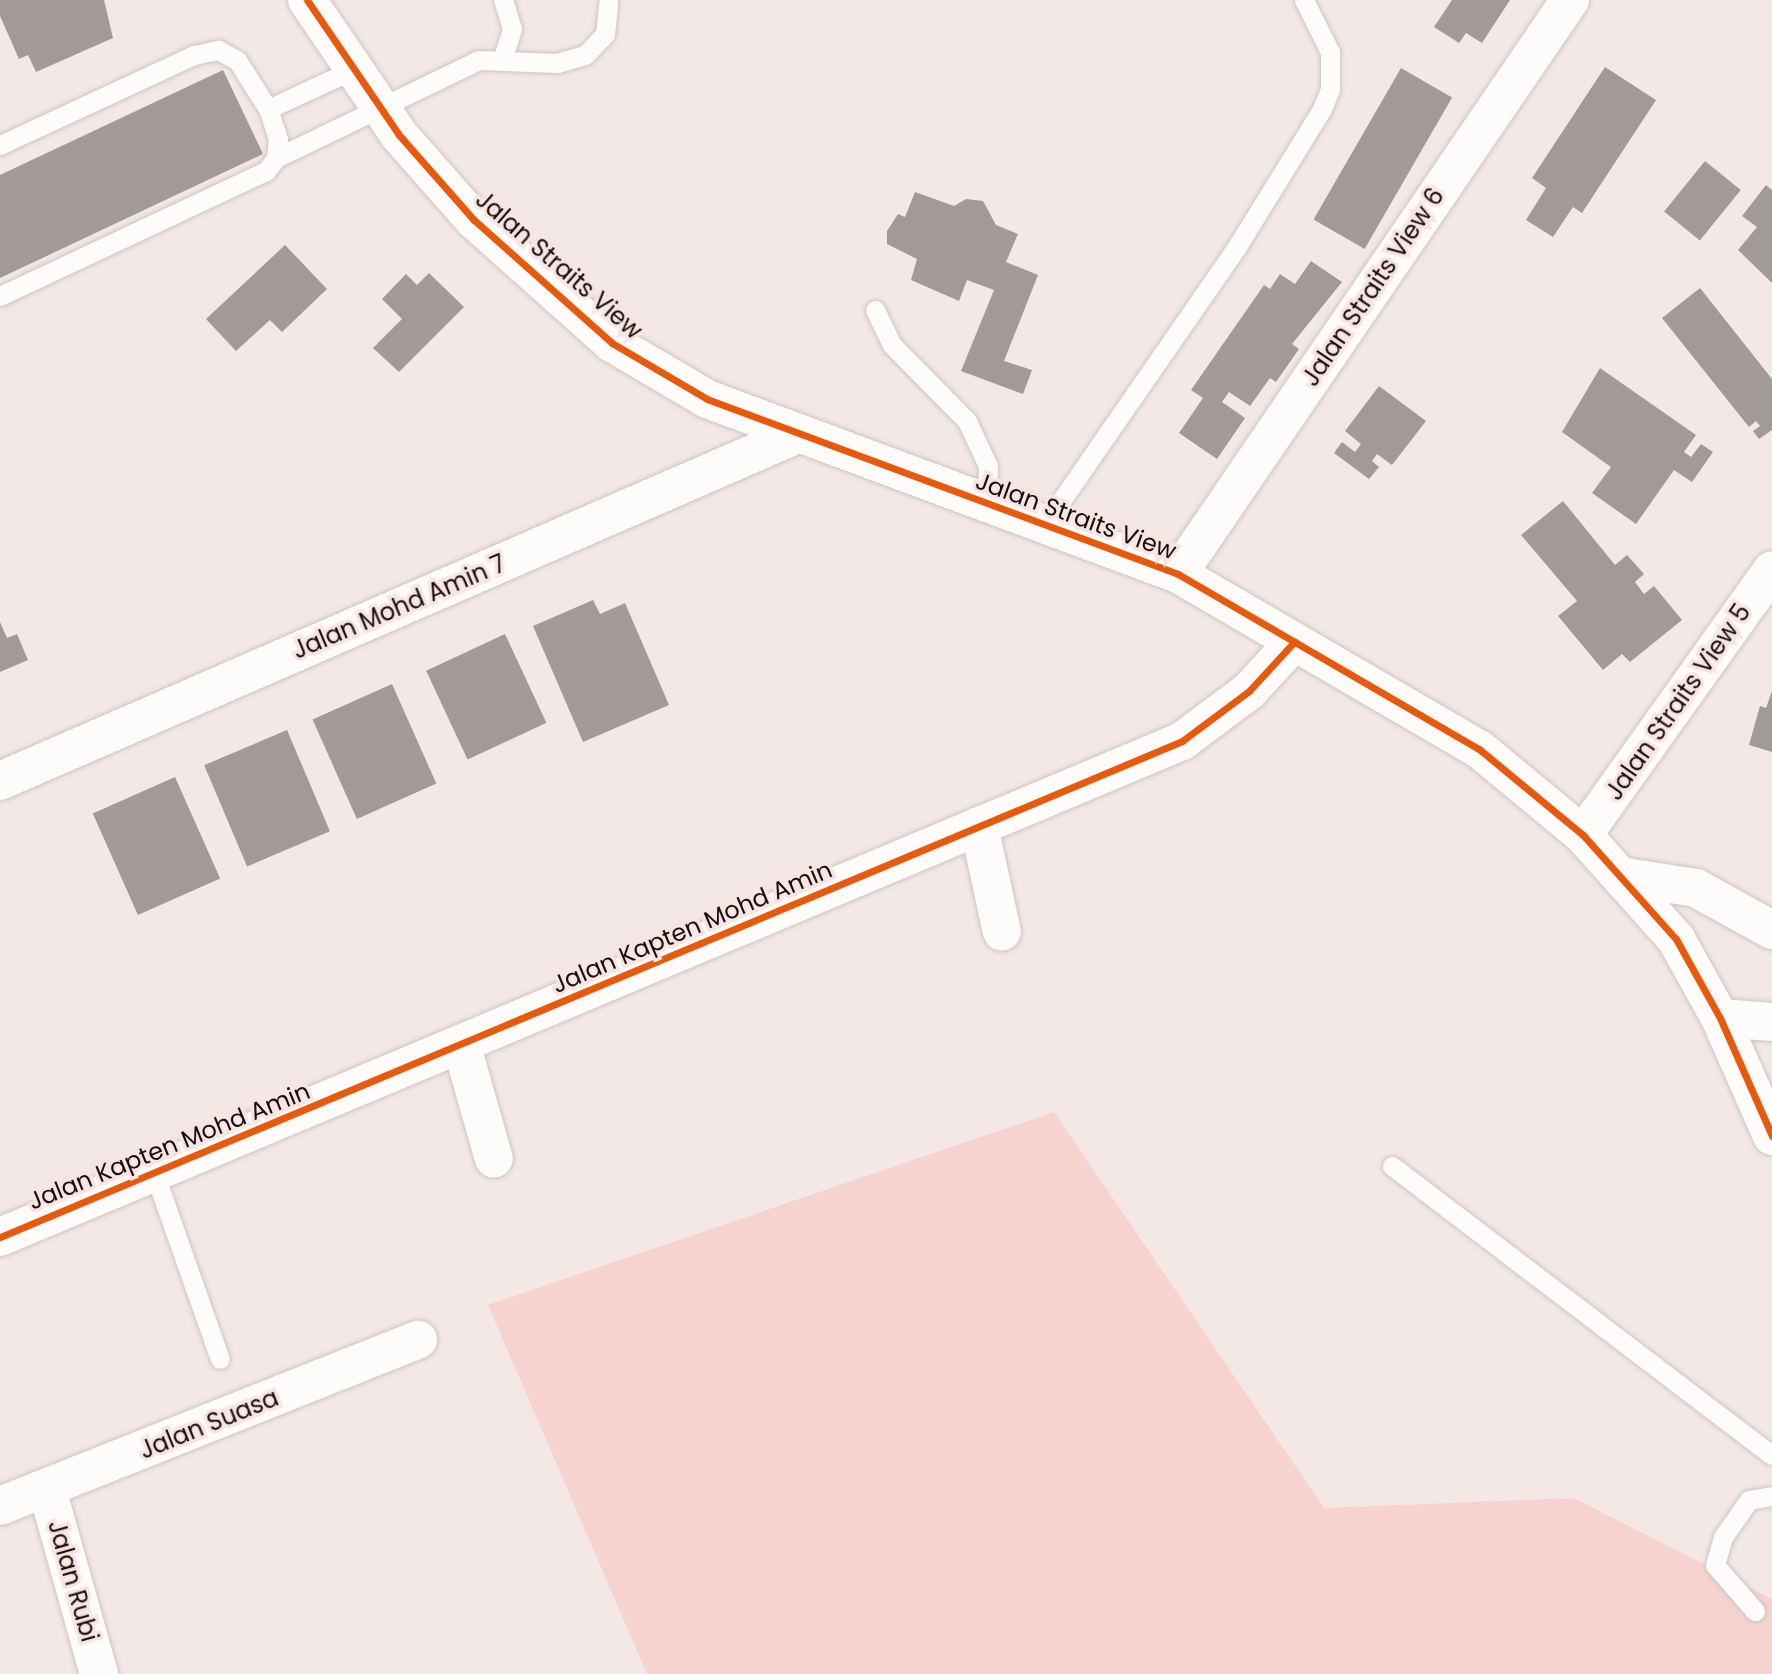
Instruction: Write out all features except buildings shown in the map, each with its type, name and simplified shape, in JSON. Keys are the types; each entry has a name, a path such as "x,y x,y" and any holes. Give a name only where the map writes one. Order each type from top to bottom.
{"street":[{"name":"Jalan Straits View","path":"307,0 381,111 474,220 612,343 707,399 1178,574 1479,749 1583,835 1626,877 1676,939 1720,1018 1772,1136"},
{"name":"Jalan Straits View 6","path":"1178,574 1570,0"},
{"name":"Jalan Mohd Amin 7","path":"0,781 798,434"},
{"name":"Jalan Straits View 5","path":"1583,835 1772,570"},
{"name":"Jalan Kapten Mohd Amin","path":"0,1237 462,1046 1182,741 1249,691 1294,642"},
{"path":"979,826 1002,932"},
{"path":"1626,877 1696,888 1772,930"},
{"path":"1720,1018 1772,1022"},
{"path":"462,1046 494,1159"},
{"name":"Jalan Suasa","path":"0,1506 418,1340"},
{"name":"Jalan Rubi","path":"47,1489 99,1674"}],"lane":[{"path":"502,60 512,29 503,0"},
{"path":"1045,524 1238,245 1322,109 1330,89 1330,52 1304,0"},
{"path":"276,158 381,111 479,60 557,62 585,55 605,34 608,3"},
{"path":"0,145 194,55 218,50 237,60 268,109 278,139 276,158 266,172 0,296"},
{"path":"268,109 352,70"},
{"path":"874,310 892,345 967,421 988,466 987,503"},
{"path":"1392,1166 1772,1455"},
{"path":"154,1172 220,1359"},
{"path":"1755,1611 1715,1565 1723,1537 1749,1500 1772,1496"}],"shaded area":[{"path":"1054,1112 1324,1508 1574,1498 1772,1599 1772,1674 647,1674 488,1305"}],"cycle path":[{"path":"307,0 399,135 474,220 612,343 707,399 1178,574 1479,749 1583,835 1676,939 1720,1018 1772,1136"},
{"path":"0,1237 1182,741 1249,691 1294,642"}]}
